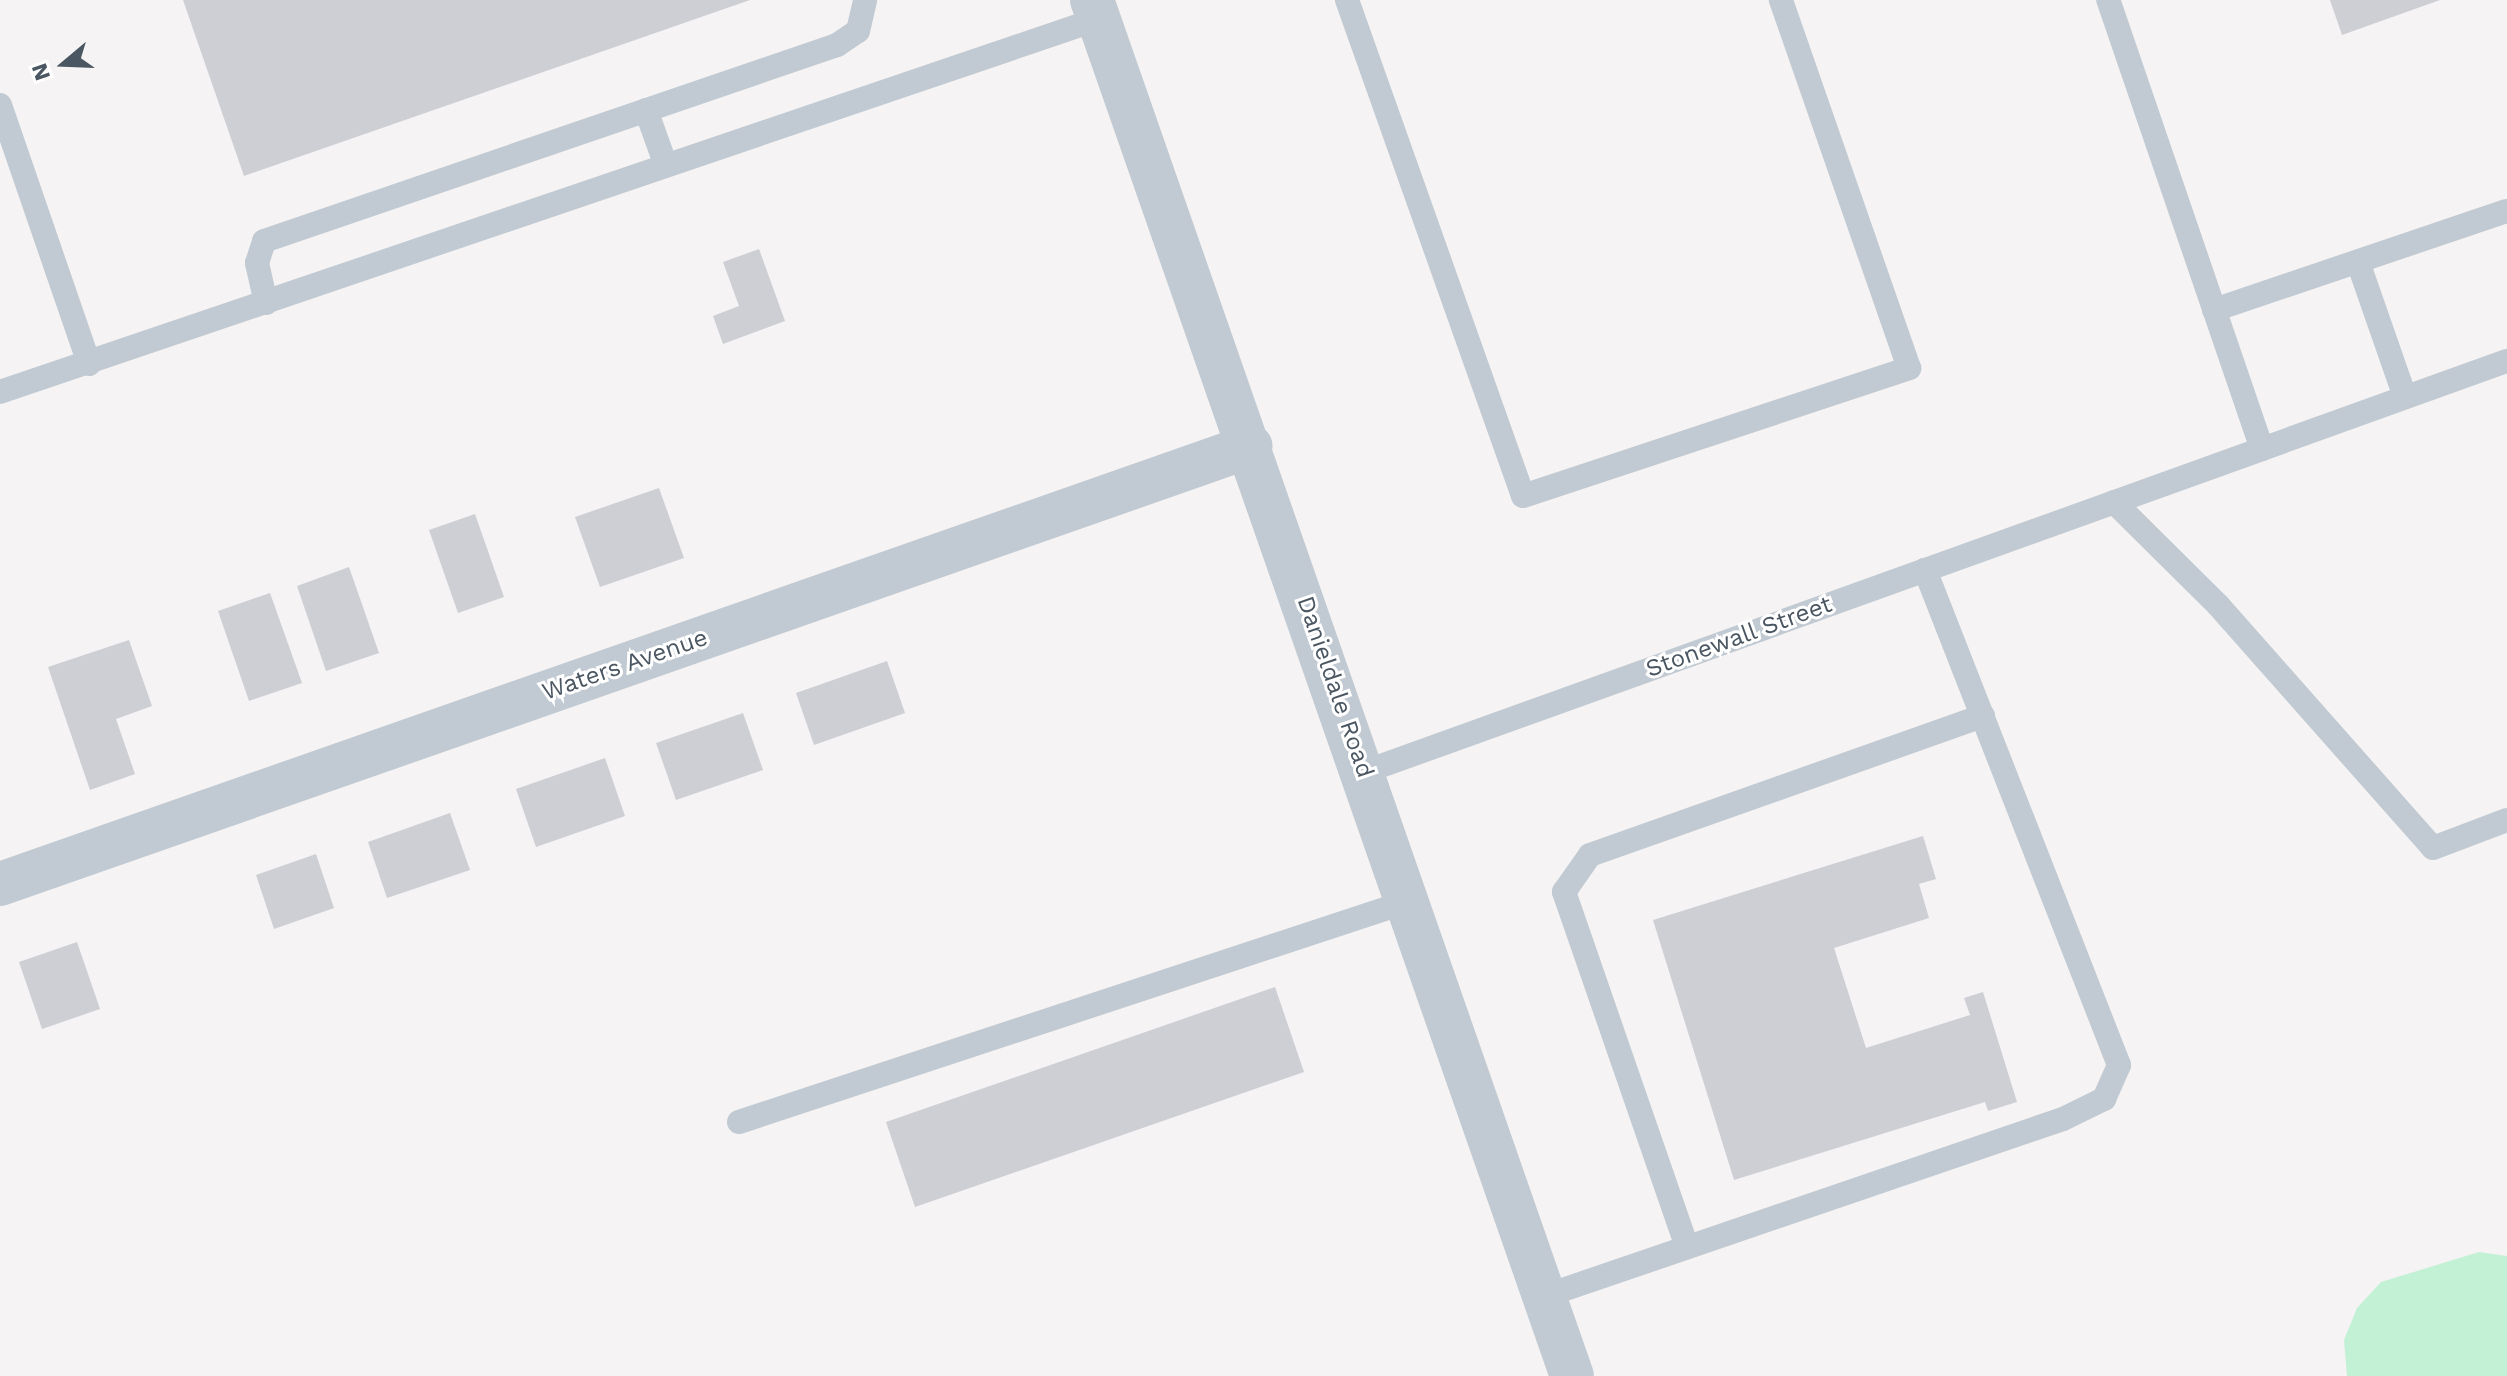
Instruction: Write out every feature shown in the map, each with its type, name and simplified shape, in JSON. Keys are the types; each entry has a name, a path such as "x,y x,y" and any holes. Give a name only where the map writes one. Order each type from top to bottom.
{"street":[{"name":"Danieldale Road","path":"1095,9 1251,446 1572,1376"},
{"name":"Waters Avenue","path":"0,884 1251,446"}],"lane":[{"path":"266,303 257,263 264,241 837,45 858,31 865,0"},
{"path":"1347,0 1523,496 1909,368 1781,0"},
{"path":"2108,0 2262,449"},
{"path":"0,392 666,166 1095,9"},
{"path":"0,105 89,364"},
{"path":"646,110 666,166"},
{"path":"2214,310 2507,211"},
{"path":"2358,262 2405,397"},
{"name":"Stonewall Street","path":"1364,772 2507,361"},
{"path":"2114,502 2218,605 2433,848 2507,820"},
{"path":"1545,1296 2063,1119 2104,1099 2119,1065 1925,570"},
{"path":"1687,1247 1564,892 1590,855 1983,716"},
{"path":"739,1122 1409,901"}],"green space":[{"path":"2479,1252 2507,1256 2507,1376 2347,1376 2344,1340 2357,1308 2381,1282"}],"building":[{"path":"183,0 750,0 244,176"},
{"path":"2330,0 2440,0 2342,35"},
{"path":"759,249 785,321 723,344 713,316 739,306 723,262"},
{"path":"659,488 684,558 600,587 575,517"},
{"path":"475,514 504,597 458,613 429,530"},
{"path":"349,567 379,653 326,671 297,586"},
{"path":"270,593 302,683 249,701 218,611"},
{"path":"129,640 152,706 116,719 135,774 90,790 48,667"},
{"path":"887,661 905,713 814,745 796,693"},
{"path":"743,713 763,770 676,800 656,743"},
{"path":"605,758 625,816 536,847 516,789"},
{"path":"450,813 470,870 387,898 368,842"},
{"path":"1923,836 1936,879 1919,884 1929,918 1834,948 1866,1048 1970,1015 1964,998 1983,992 2017,1102 1988,1111 1985,1102 1734,1180 1653,920"},
{"path":"316,854 334,908 274,929 256,875"},
{"path":"77,942 100,1009 42,1029 19,962"},
{"path":"1275,987 1304,1072 915,1207 886,1122"}]}
